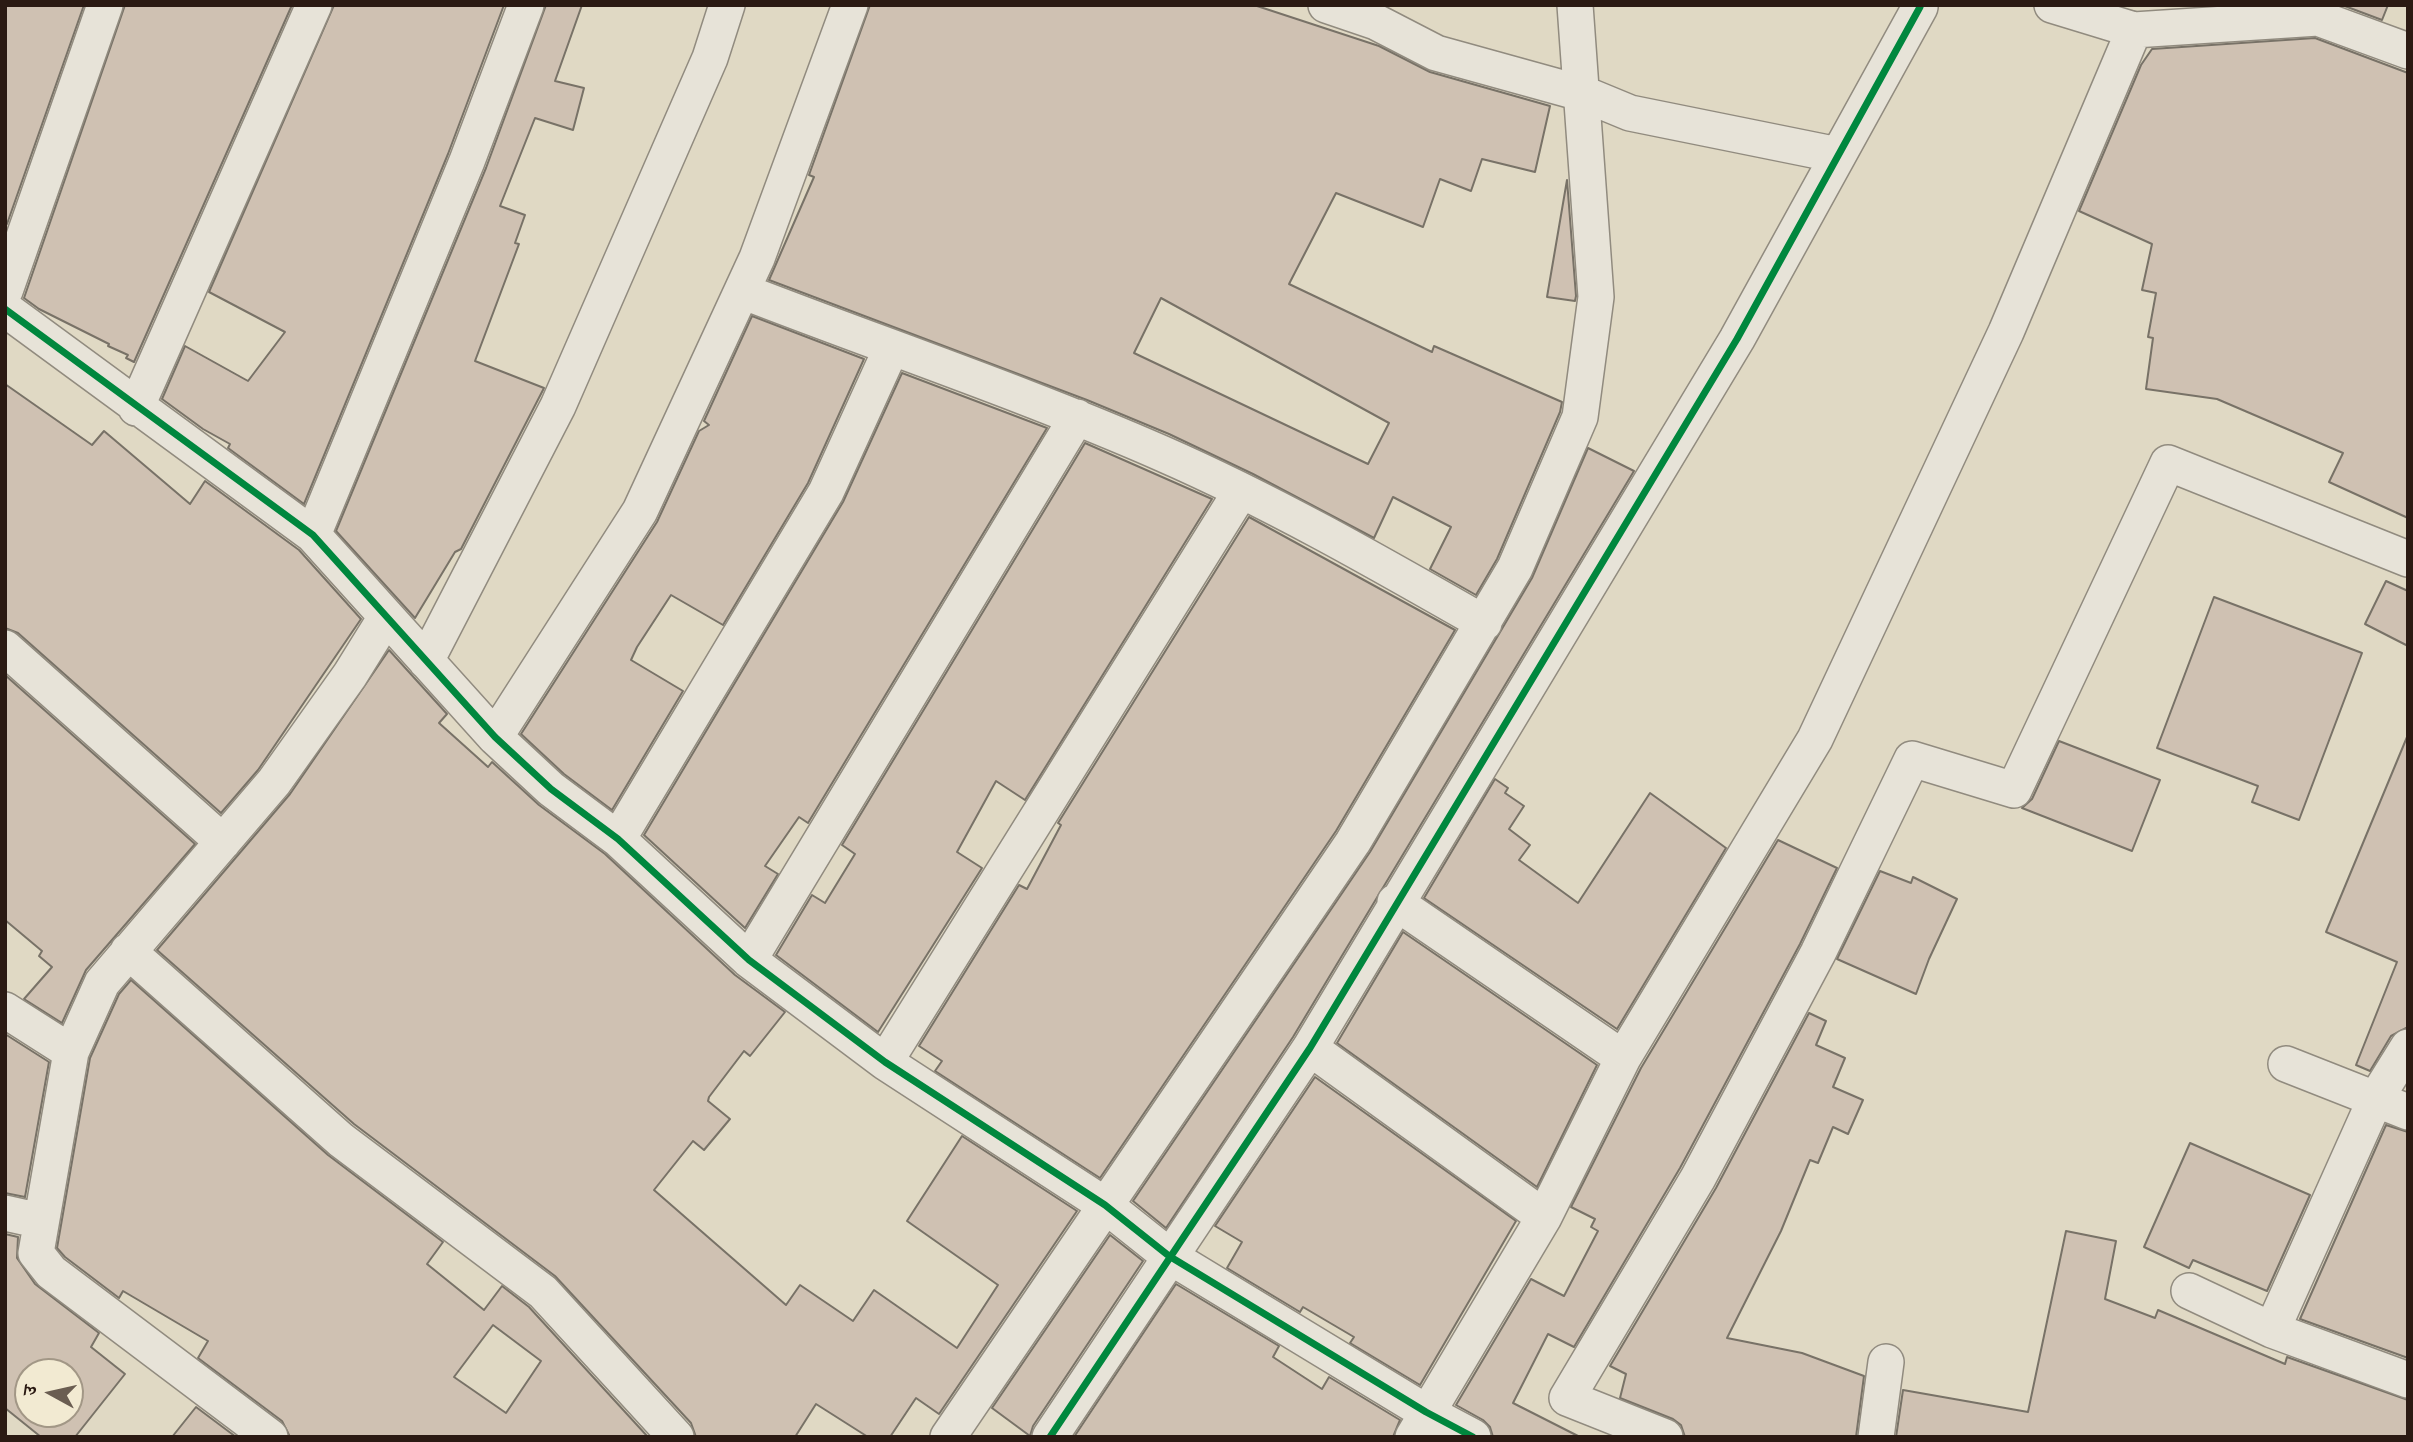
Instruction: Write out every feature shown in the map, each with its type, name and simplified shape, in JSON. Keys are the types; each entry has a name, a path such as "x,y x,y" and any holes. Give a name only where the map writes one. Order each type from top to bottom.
{"street":[{"path":"5,290 105,5"},
{"path":"136,408 314,5"},
{"path":"313,535 467,161 526,5"},
{"path":"426,660 558,406 710,58 727,5"},
{"path":"495,737 640,511 742,291 850,5"},
{"path":"1326,5 1376,22 1436,53 1584,94 1630,113 1838,155"},
{"path":"948,1437 1353,842 1514,568 1580,417 1596,297 1584,94 1575,5"},
{"path":"2052,5 2134,30 2311,12 2408,51"},
{"path":"1050,1437 1310,1048 1395,902 1715,375 1920,8"},
{"path":"1419,1424 1544,1217 1623,1058 1815,739 2006,332 2134,30"},
{"path":"742,291 1077,417 1241,491 1355,550 1484,623"},
{"path":"5,309 136,408 313,535 495,737 551,789 618,839 749,960 884,1062 1105,1205 1169,1256 1419,1424 1473,1437"},
{"path":"618,839 825,492 891,349"},
{"path":"749,960 1077,417"},
{"path":"1665,1437 1567,1398 1699,1178 1818,953 1912,759 2014,790 2168,463 2408,559"},
{"path":"884,1062 1241,491"},
{"path":"270,1437 51,1272 36,1253 72,1052 102,982 274,782 350,675 386,617"},
{"path":"5,648 223,842"},
{"path":"1395,902 1623,1058"},
{"path":"128,951 341,1140 543,1292 676,1437"},
{"path":"5,1010 72,1052"},
{"path":"2272,1330 2375,1100 2408,1047"},
{"path":"1310,1048 1544,1217"},
{"path":"2286,1064 2408,1112"},
{"path":"5,1213 41,1221"},
{"path":"2189,1291 2272,1330 2408,1380"},
{"path":"1876,1437 1886,1362"}],"building":[{"path":"5,5 84,5 7,224 5,224"},
{"path":"125,5 292,5 134,362 126,358 128,355 39,309 24,298"},
{"path":"334,5 504,5 448,154 304,504 228,448 230,444 203,429 162,399 185,346 248,381 285,332 209,292"},
{"path":"546,5 582,5 555,81 584,88 573,130 535,118 500,206 525,215 515,243 519,244 475,361 544,388 461,549 455,552 415,618 336,531 486,168"},
{"path":"870,5 1254,5 1379,46 1430,72 1550,106 1535,172 1482,159 1471,191 1440,179 1423,227 1336,193 1289,284 1432,352 1434,346 1562,402 1497,559 1476,595 1430,569 1451,527 1393,497 1374,538 1253,474 1169,434 1087,400 769,280 814,177 809,175","holes":["1161,298 1389,423 1368,464 1134,353"]},
{"path":"2342,5 2388,5 2382,20"},
{"path":"2315,38 2408,73 2408,518 2329,482 2343,453 2217,399 2146,389 2153,338 2148,337 2156,293 2142,290 2152,244 2079,211 2141,65 2152,49"},
{"path":"1567,180 1576,296 1575,301 1547,297"},
{"path":"752,316 864,359 808,483 723,625 671,595 637,647 631,660 683,691 612,810 564,774 521,734 657,522 699,431 709,425 704,421"},
{"path":"902,373 1047,428 808,823 799,817 765,866 778,874 745,928 644,835 843,502"},
{"path":"5,384 92,445 104,431 190,504 205,481 299,550 361,619 258,770 221,813 18,633 5,628"},
{"path":"1085,443 1212,499 1025,800 996,781 957,852 982,868 878,1032 776,955 812,895 825,903 855,854 842,845"},
{"path":"1588,448 1634,471 1293,1037 1166,1228 1133,1201 1370,852 1532,578"},
{"path":"1249,517 1455,630 1336,831 1100,1178 935,1071 942,1061 919,1046 1019,885 1027,889 1061,825 1058,823"},
{"path":"2386,581 2408,591 2408,646 2365,624"},
{"path":"2214,597 2362,653 2299,820 2252,802 2258,786 2157,748"},
{"path":"389,650 447,714 439,723 488,767 492,762 539,805 605,854 735,975 785,1012 750,1056 744,1051 709,1097 708,1101 730,1119 704,1150 693,1141 654,1190 786,1305 800,1285 853,1321 874,1290 957,1348 998,1285 907,1221 962,1136 1077,1211 939,1414 916,1398 890,1437 868,1437 816,1404 795,1437 696,1437 691,1423 555,1276 354,1124 157,950 290,794"},
{"path":"5,675 195,844 86,970 62,1023 24,999 52,967 39,956 42,951 5,920"},
{"path":"2407,737 2408,1027 2391,1036 2370,1071 2356,1065 2397,962 2326,932"},
{"path":"2059,741 2160,780 2132,851 2022,808 2032,799"},
{"path":"1495,779 1508,788 1505,793 1524,806 1509,829 1530,845 1519,860 1578,903 1650,793 1726,848 1617,1029 1424,898"},
{"path":"1778,840 1837,868 1800,944 1680,1168 1574,1347 1548,1334 1513,1403 1580,1437 1493,1437 1490,1427 1483,1420 1456,1405 1531,1279 1564,1296 1598,1231 1591,1227 1595,1219 1571,1207 1641,1068"},
{"path":"1880,871 1911,883 1913,877 1957,899 1916,994 1837,959"},
{"path":"1403,932 1597,1065 1537,1187 1337,1043"},
{"path":"131,980 328,1155 443,1242 427,1264 484,1310 502,1286 529,1307 648,1437 290,1437 282,1421 198,1358 208,1341 123,1291 119,1298 65,1257 57,1248 90,1058 119,994","holes":["493,1325 541,1361 506,1413 454,1377"]},
{"path":"1809,1013 1826,1021 1816,1045 1845,1058 1833,1087 1863,1100 1848,1134 1833,1127 1818,1163 1810,1160 1781,1231 1727,1338 1802,1353 1864,1376 1856,1437 1685,1437 1681,1425 1673,1419 1620,1398 1626,1374 1610,1366 1716,1188"},
{"path":"5,1034 49,1062 25,1197 5,1193"},
{"path":"1315,1077 1516,1221 1420,1385 1350,1343 1354,1337 1303,1307 1300,1312 1227,1268 1242,1242 1215,1226"},
{"path":"2386,1125 2408,1132 2408,1358 2300,1319"},
{"path":"2190,1143 2310,1195 2267,1291 2193,1260 2189,1268 2144,1247"},
{"path":"2066,1231 2116,1241 2105,1299 2155,1318 2158,1310 2285,1364 2287,1357 2408,1400 2408,1437 1896,1437 1903,1390 2028,1412"},
{"path":"5,1234 18,1237 17,1258 35,1284 99,1333 91,1347 125,1374 84,1426 84,1358 14,1358 14,1415 5,1408"},
{"path":"1110,1235 1143,1261 1033,1426 1030,1436 992,1408"},
{"path":"1176,1284 1279,1346 1273,1357 1322,1389 1329,1377 1400,1420 1393,1437 1074,1437"},
{"path":"196,1407 236,1437 172,1437"},
{"path":"30,1428 82,1428 75,1437 41,1437"}],"cycle path":[{"path":"1050,1437 1310,1048 1737,339 1920,7"},
{"path":"5,309 313,535 495,737 551,789 618,839 749,960 885,1062 1105,1205 1169,1256 1426,1412 1473,1437"}]}
